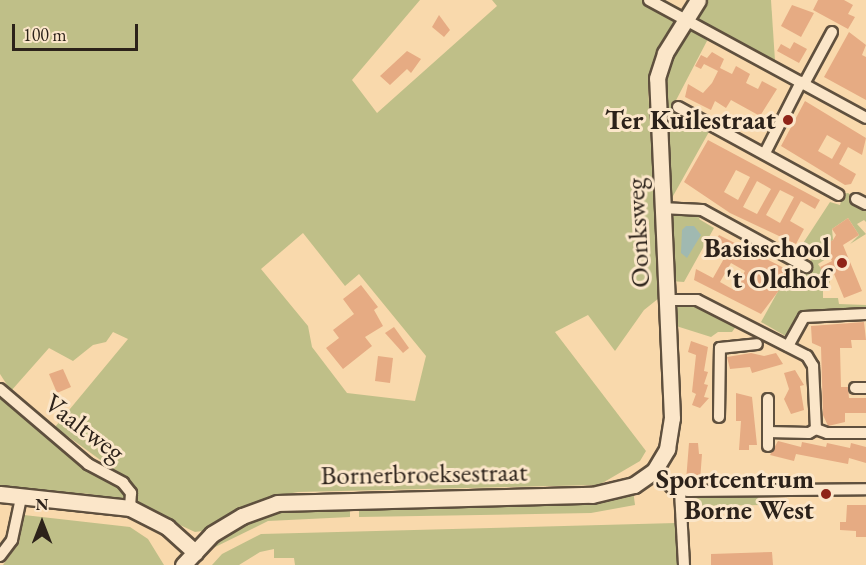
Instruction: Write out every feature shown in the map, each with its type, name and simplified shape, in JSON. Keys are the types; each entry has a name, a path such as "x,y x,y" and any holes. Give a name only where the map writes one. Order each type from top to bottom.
{"main road":[{"name":"Oonksweg","path":"654,471 667,449 671,425 657,78 665,53 698,0"},
{"name":"Bornerbroeksestraat","path":"183,565 229,524 277,503 592,495 627,488 654,471"},
{"path":"0,494 130,508 167,527 195,552"}],"street":[{"path":"649,0 686,18 866,118"},
{"path":"765,153 832,32"},
{"path":"678,107 839,195"},
{"path":"662,208 702,210 806,267"},
{"path":"666,300 697,300 748,324 812,360 816,429"},
{"path":"788,346 804,317 866,314"},
{"path":"738,344 748,324"},
{"path":"719,417 718,352 723,345 757,344"},
{"name":"Vaaltweg","path":"0,389 88,464 123,483 132,493 130,508"},
{"path":"768,399 768,446"},
{"path":"768,432 809,433 816,429 827,433 866,433"},
{"path":"654,471 680,490 866,489"},
{"path":"680,490 684,565"},
{"path":"0,556 12,540 21,498"}],"green space":[{"path":"0,0 420,0 352,80 377,113 497,6 492,0 644,0 673,17 675,25 656,58 648,85 659,298 644,310 615,351 588,315 555,332 646,451 640,461 599,485 298,492 275,496 209,530 195,532 139,506 132,483 55,427 128,339 113,332 106,342 93,345 73,361 49,348 11,391 0,374","holes":["303,233 345,286 359,274 426,356 415,401 347,393 312,347 308,326 261,269"]},
{"path":"706,0 771,0 775,61 694,18"},
{"path":"689,29 708,39 672,108 710,130 668,205 663,84 670,61"},
{"path":"848,193 866,206 866,222 864,220 857,224 866,234 850,244 859,235 848,218 832,229 833,240 823,246 840,250 818,264 830,282 823,290 823,298 838,298 839,304 866,305 866,309 813,311 789,338 761,322 793,264 792,272 802,277 812,258 798,251 830,202 840,205 843,194"},
{"path":"675,211 702,213 699,219 714,228 684,282 670,281 667,219"},
{"path":"673,302 707,306 737,325 732,332 718,332 711,337 673,325"},
{"path":"0,394 119,483 129,493 127,502 90,494 0,488"},
{"path":"633,490 635,505 591,513 359,517 359,506"},
{"path":"694,494 719,497 755,494 760,500 770,500 770,505 688,506"},
{"path":"350,506 350,517 268,521 207,551 233,528 266,513 292,507"},
{"path":"24,515 130,527 148,539 164,565 3,565 19,543"},
{"path":"676,523 678,565 295,565 294,558 274,558 274,549 260,552 239,565 212,565 222,554 261,534"}],"water":[{"path":"686,226 694,226 701,235 687,258 681,253 682,230"}],"building":[{"path":"818,0 844,0 853,5 848,14 855,17 848,29 813,10"},
{"path":"792,5 814,13 801,37 781,26"},
{"path":"439,15 450,30 444,37 432,27"},
{"path":"849,32 866,45 862,55 866,57 866,100 824,77"},
{"path":"794,42 807,49 799,63 777,51 781,44 790,49"},
{"path":"407,51 421,59 411,73 407,69 390,85 380,76"},
{"path":"712,52 724,59 720,68 732,74 736,66 750,74 746,83 758,89 762,81 777,89 760,116 731,100 726,108 715,101 711,110 685,97 688,84 703,93 712,83 718,71 704,64 701,69 695,66 701,55 707,58"},
{"path":"805,101 866,138 862,155 848,147 839,164 856,174 851,184 845,185 781,146","holes":["827,135 841,143 832,159 818,151"]},
{"path":"708,140 820,200 815,209 801,201 790,221 804,229 796,244 730,213 684,182","holes":["736,170 750,177 738,200 724,192","757,181 771,189 757,214 743,207","780,190 794,197 780,223 766,215"]},
{"path":"848,218 859,235 843,245 862,291 844,298 832,269 824,274 820,267 832,261 823,246 833,240 836,235 832,229"},
{"path":"719,235 786,269 788,275 761,314 694,280 696,269 713,278 726,255 712,247","holes":["731,263 745,271 734,290 720,282"]},
{"path":"361,285 378,307 374,310 383,326 365,337 372,346 343,369 326,348 339,338 333,330 354,314 343,299"},
{"path":"864,322 866,340 851,340 852,348 840,348 841,387 848,387 849,398 866,398 866,413 845,413 845,422 828,426 823,415 821,347 812,343 811,326"},
{"path":"394,327 409,348 403,353 385,333"},
{"path":"691,341 708,347 704,371 708,372 704,384 708,385 704,397 709,398 700,408 692,405 696,394 692,392 696,355 688,352"},
{"path":"751,353 764,356 776,353 783,364 752,373 750,367 730,369 727,357"},
{"path":"378,356 393,358 390,383 375,381"},
{"path":"63,369 71,387 57,393 49,374"},
{"path":"795,370 804,385 800,386 804,410 791,414 784,399 789,389 784,373"},
{"path":"736,393 752,397 757,445 749,445 749,450 739,450 741,421 736,421"},
{"path":"778,441 801,447 802,442 826,447 827,443 850,448 851,443 866,447 866,463 849,458 848,464 796,454 794,461 770,455"},
{"path":"689,443 698,443 699,454 702,454 700,481 686,481"},
{"path":"847,505 866,505 866,537 856,537 856,531 840,530 840,522 846,522"},
{"path":"772,552 773,565 711,565 711,554"}],"place":[{"name":"Ter Kuilestraat","path":"788,120"},
{"name":"Basisschool 't Oldhof","path":"842,263"},
{"name":"Sportcentrum Borne West","path":"826,494"}]}
